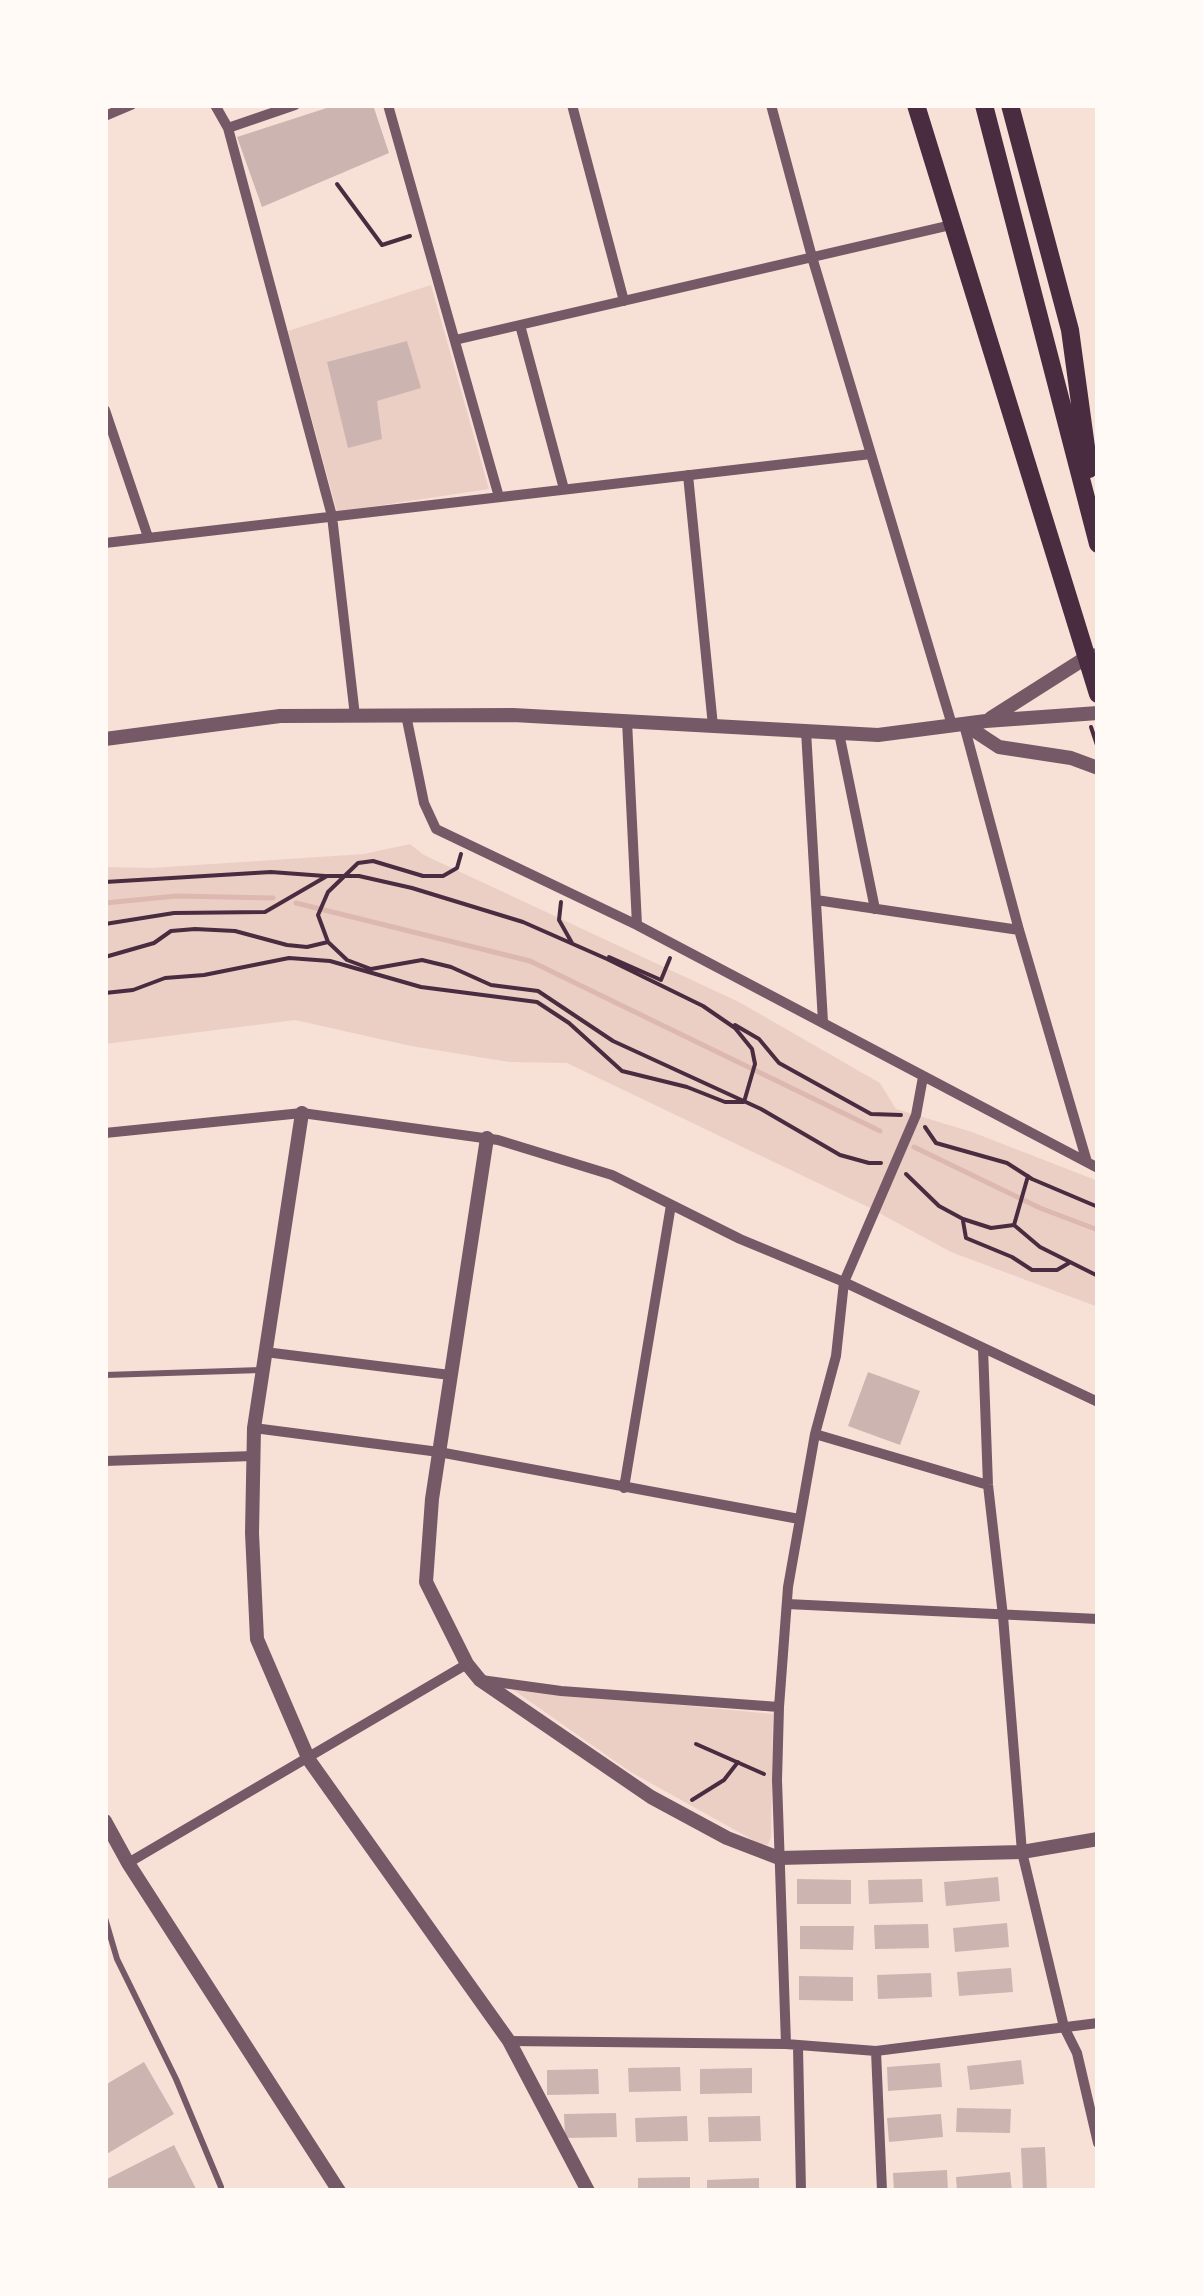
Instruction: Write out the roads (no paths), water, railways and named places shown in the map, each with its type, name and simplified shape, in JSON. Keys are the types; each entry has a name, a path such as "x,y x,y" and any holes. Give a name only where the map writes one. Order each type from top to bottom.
{"main road":[{"path":"916,105 951,225 1092,656 1098,694"},
{"path":"984,105 1098,541"},
{"path":"1010,105 1070,330 1098,541"}],"street":[{"path":"105,116 131,105"},
{"path":"216,105 228,128 332,516 355,716"},
{"path":"228,128 296,105"},
{"path":"388,105 500,497"},
{"path":"572,105 624,301"},
{"path":"771,105 871,454 1092,1165"},
{"path":"456,340 951,225"},
{"path":"520,325 564,490"},
{"path":"105,410 148,537"},
{"path":"105,543 871,454"},
{"path":"688,476 713,726"},
{"path":"986,721 1092,656"},
{"path":"105,738 280,716 513,715 878,735 986,721 1098,713"},
{"path":"406,715 424,802 436,828 676,945 1092,1165"},
{"path":"627,721 637,925"},
{"path":"958,724 999,747 1071,758 1098,768"},
{"path":"806,731 824,1022"},
{"path":"840,733 875,909"},
{"path":"816,900 1019,930"},
{"path":"801,2191 779,1864 778,1707 787,1604 815,1434 836,1356 844,1282 916,1115 923,1076"},
{"path":"105,1133 302,1113 488,1138 612,1175 740,1239 844,1282 1098,1402"},
{"path":"302,1113 254,1428 252,1533 257,1639 308,1760 509,2041 588,2191"},
{"path":"488,1138 438,1452 426,1582 480,1680 673,1810 779,1864 1022,1852 1098,1839"},
{"path":"624,1488 672,1205"},
{"path":"983,1348 988,1485 1022,1852 1064,2027 1077,2053 1098,2143"},
{"path":"265,1352 450,1375"},
{"path":"254,1428 438,1452 800,1519"},
{"path":"815,1434 988,1485"},
{"path":"105,1460 253,1456"},
{"path":"787,1604 1098,1619"},
{"path":"128,1864 468,1664"},
{"path":"480,1680 561,1691 778,1707"},
{"path":"105,1820 128,1864 338,2191"},
{"path":"509,2041 876,2050 1098,2023"},
{"path":"876,2050 882,2191"}],"lane":[{"path":"105,1374 262,1370"},
{"path":"105,1918 117,1959 176,2079 222,2187"}],"waterway":[{"path":"105,903 176,896 273,898"},
{"path":"296,903 530,961 880,1131"},
{"path":"914,1147 1040,1208 1098,1230"}]}
